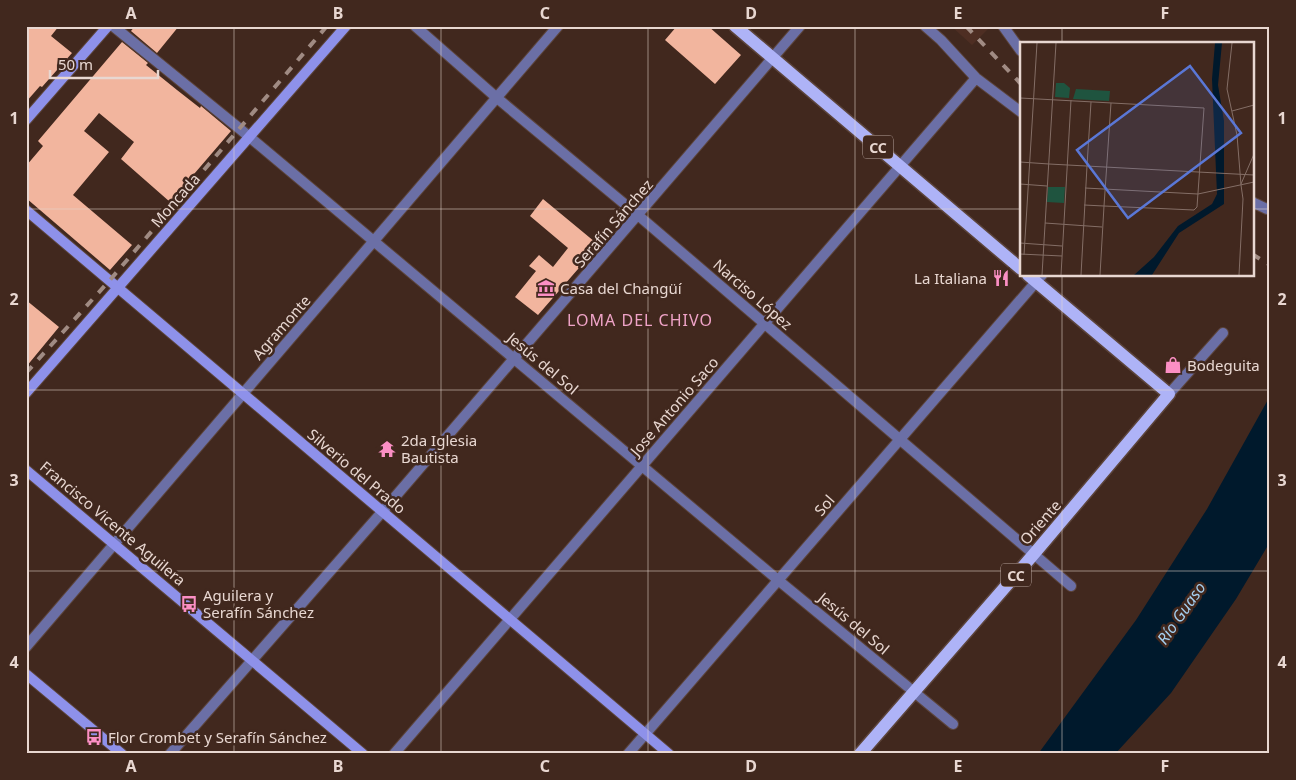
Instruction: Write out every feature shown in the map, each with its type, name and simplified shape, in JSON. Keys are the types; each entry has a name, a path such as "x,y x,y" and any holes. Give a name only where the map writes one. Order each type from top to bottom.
{"main road":[{"name":"CC","path":"735,26 1020,268"},
{"path":"1035,277 1169,394"},
{"name":"Oriente","path":"860,754 1033,555 1169,394"}],"street":[{"path":"26,120 108,26"},
{"name":"Jesús del Sol","path":"113,26 250,137 373,242 953,724"},
{"name":"Moncada","path":"26,393 346,26"},
{"name":"Narciso López","path":"415,26 496,98 639,216 1071,586"},
{"name":"Agramonte","path":"26,647 558,26"},
{"name":"Serafín Sánchez","path":"170,754 639,216 800,26"},
{"path":"925,26 941,40 976,78 1020,111"},
{"path":"1003,26 1020,50"},
{"name":"Jose Antonio Saco","path":"394,754 976,78"},
{"path":"1254,203 1268,209"},
{"name":"Silverio del Prado","path":"26,210 669,754"},
{"name":"Sol","path":"628,754 900,440 1035,277"},
{"name":"Oriente","path":"1169,394 1222,333"},
{"name":"Francisco Vicente Aguilera","path":"26,470 363,754"},
{"path":"26,674 122,754"}],"shaded area":[{"path":"951,26 991,26 972,45"}],"water":[{"name":"Río Guaso","path":"1270,396 1270,542 1236,599 1171,693 1115,754 1038,754 1136,620 1207,509"}],"building":[{"path":"26,26 59,26 51,36 72,53 26,102"},
{"path":"135,26 179,26 157,53 131,31"},
{"path":"677,26 708,26 741,55 715,84 665,40"},
{"path":"122,42 148,63 146,65 231,131 170,202 121,159 134,142 99,113 84,131 109,152 73,195 132,245 110,270 26,198 26,166 43,146 38,141"},
{"path":"543,199 595,242 582,259 585,261 538,315 515,297 536,271 529,266 539,255 553,267 568,248 530,216"},
{"path":"26,300 59,327 26,367"}],"railway":[{"path":"26,373 110,280 327,26"},
{"path":"966,26 1020,83"},
{"path":"1254,255 1270,265"}],"place":[{"name":"La Italiana","path":"1001,278"},
{"name":"Casa del Changüí","path":"546,288"},
{"name":"Bodeguita","path":"1173,365"},
{"name":"2da Iglesia Bautista","path":"387,449"},
{"name":"Aguilera y Serafín Sánchez","path":"189,604"},
{"name":"Flor Crombet y Serafín Sánchez","path":"94,737"}],"district":[{"name":"LOMA DEL CHIVO","path":"640,320"}]}
